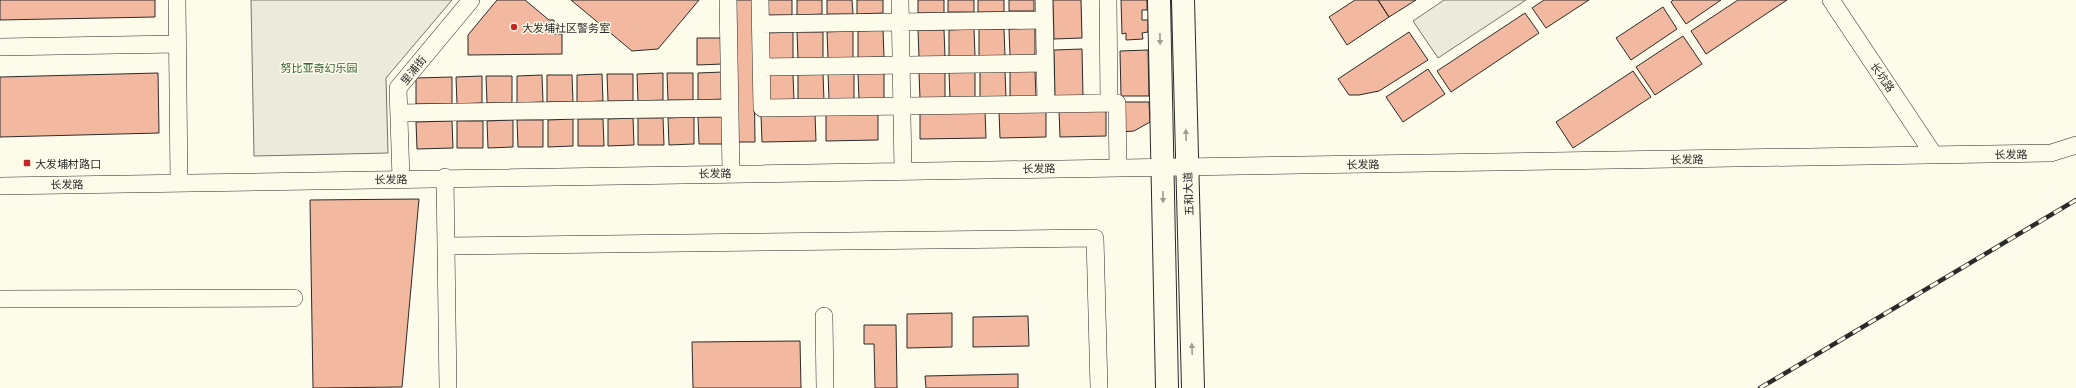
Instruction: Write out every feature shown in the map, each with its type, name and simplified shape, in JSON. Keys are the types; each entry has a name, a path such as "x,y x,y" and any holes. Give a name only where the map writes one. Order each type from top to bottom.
{"main road":[{"path":"1159,0 1168,388"},
{"name":"五和大道","path":"1183,0 1193,388"}],"street":[{"path":"177,0 179,182"},
{"name":"里浦街","path":"401,178 398,88 471,0"},
{"path":"728,0 731,173"},
{"path":"760,0 762,108 1117,103 1118,167"},
{"path":"900,0 903,170"},
{"path":"1044,0 1046,104"},
{"path":"1108,0 1109,103"},
{"name":"长坑路","path":"1831,0 1934,155"},
{"path":"760,24 1044,20"},
{"path":"0,47 177,44"},
{"path":"761,67 1045,63"},
{"path":"399,113 730,108"},
{"name":"长发路","path":"0,186 401,178 2051,153 2076,145"},
{"path":"445,178 448,388"},
{"path":"446,246 1095,238 1099,388"},
{"path":"0,299 294,298"},
{"path":"824,316 825,388"}],"green space":[{"name":"努比亚奇幻乐园","path":"251,0 452,0 386,78 388,153 254,156"}],"shaded area":[{"path":"1444,0 1526,0 1438,58 1413,21"}],"building":[{"path":"0,0 155,0 155,17 0,20"},
{"name":"大发埔社区警务室","path":"497,0 525,0 549,20 554,20 554,34 562,34 562,54 468,55 468,35"},
{"path":"571,0 699,0 658,49 632,51"},
{"path":"735,0 753,0 755,142 737,142"},
{"path":"766,0 792,0 792,15 767,15"},
{"path":"797,0 822,0 822,14 797,15"},
{"path":"827,0 852,0 853,14 827,14"},
{"path":"857,0 883,0 883,13 857,14"},
{"path":"918,0 944,0 944,13 918,13"},
{"path":"948,0 974,0 974,12 948,12"},
{"path":"978,0 1004,0 1004,12 978,12"},
{"path":"1009,0 1034,0 1034,11 1009,11"},
{"path":"1053,0 1081,0 1082,38 1054,39"},
{"path":"1121,0 1147,0 1147,10 1142,10 1142,20 1148,20 1148,32 1142,33 1143,39 1126,40 1126,33 1122,34"},
{"path":"1355,0 1378,0 1389,17 1347,45 1329,17"},
{"path":"1378,0 1416,0 1389,17"},
{"path":"1544,0 1589,0 1546,28 1532,8"},
{"path":"1673,0 1721,0 1686,24 1671,2"},
{"path":"1738,0 1787,0 1706,54 1691,31"},
{"path":"1663,7 1677,29 1631,60 1616,38"},
{"path":"1525,13 1539,33 1451,92 1437,71"},
{"path":"1035,28 1035,55 1010,56 1009,29"},
{"path":"974,29 975,56 949,57 949,30"},
{"path":"979,29 1004,29 1005,56 979,56"},
{"path":"883,30 884,57 858,58 858,31"},
{"path":"918,30 944,30 945,57 919,57"},
{"path":"853,31 853,58 828,58 827,32"},
{"path":"793,32 793,59 767,59 767,33"},
{"path":"797,32 823,32 823,58 798,59"},
{"path":"1409,32 1428,60 1379,91 1359,95 1349,95 1338,79"},
{"path":"1683,36 1702,64 1655,95 1636,67"},
{"path":"697,38 723,38 723,64 697,65"},
{"path":"1082,49 1083,97 1055,97 1054,50"},
{"path":"1148,50 1149,96 1121,96 1120,51"},
{"path":"1428,69 1445,94 1403,122 1386,97"},
{"path":"980,71 1005,71 1006,98 980,98"},
{"path":"1010,71 1035,71 1036,97 1010,98"},
{"path":"1633,71 1651,97 1573,148 1556,122"},
{"path":"723,72 723,99 698,100 698,73"},
{"path":"884,72 884,99 859,100 858,73"},
{"path":"919,72 945,72 945,99 920,99"},
{"path":"949,72 975,72 975,98 950,99"},
{"path":"158,73 159,133 0,137 0,77"},
{"path":"663,73 663,100 638,101 637,74"},
{"path":"667,73 693,73 693,100 668,100"},
{"path":"823,73 824,101 798,101 798,74"},
{"path":"828,73 854,73 854,100 829,100"},
{"path":"602,74 603,101 577,102 577,75"},
{"path":"607,74 633,74 633,101 608,101"},
{"path":"793,74 794,101 768,101 768,75"},
{"path":"542,75 543,102 517,103 517,76"},
{"path":"547,75 572,75 573,102 547,102"},
{"path":"482,76 482,103 457,104 456,77"},
{"path":"486,76 512,76 512,103 487,103"},
{"path":"452,77 452,104 416,104 416,78"},
{"path":"1121,102 1149,102 1150,122 1134,131 1121,132"},
{"path":"1106,109 1106,136 1060,137 1059,110"},
{"path":"1046,110 1046,137 1000,138 999,111"},
{"path":"985,111 986,138 920,139 920,112"},
{"path":"878,113 878,140 826,141 826,114"},
{"path":"815,114 816,141 762,142 761,115"},
{"path":"694,117 694,144 669,145 668,118"},
{"path":"698,117 724,117 724,144 699,144"},
{"path":"633,118 634,145 608,146 608,119"},
{"path":"638,118 663,118 664,145 638,145"},
{"path":"573,119 573,146 548,147 548,120"},
{"path":"578,119 603,119 604,146 578,146"},
{"path":"513,120 513,147 488,148 487,121"},
{"path":"517,120 543,120 543,147 518,147"},
{"path":"452,121 453,148 417,149 416,122"},
{"path":"457,121 483,121 483,148 457,148"},
{"path":"419,199 402,387 313,388 310,200"},
{"path":"952,313 952,347 907,348 907,314"},
{"path":"1028,316 1029,346 973,347 973,317"},
{"path":"864,325 896,325 897,388 875,388 874,344 864,344"},
{"path":"800,341 801,388 693,388 692,342"},
{"path":"1018,374 1018,388 926,388 925,376"}],"railway":[{"path":"1760,388 2076,200"}],"place":[{"name":"大发埔社区警务室","path":"514,27"},
{"name":"大发埔村路口","path":"27,163"}]}
